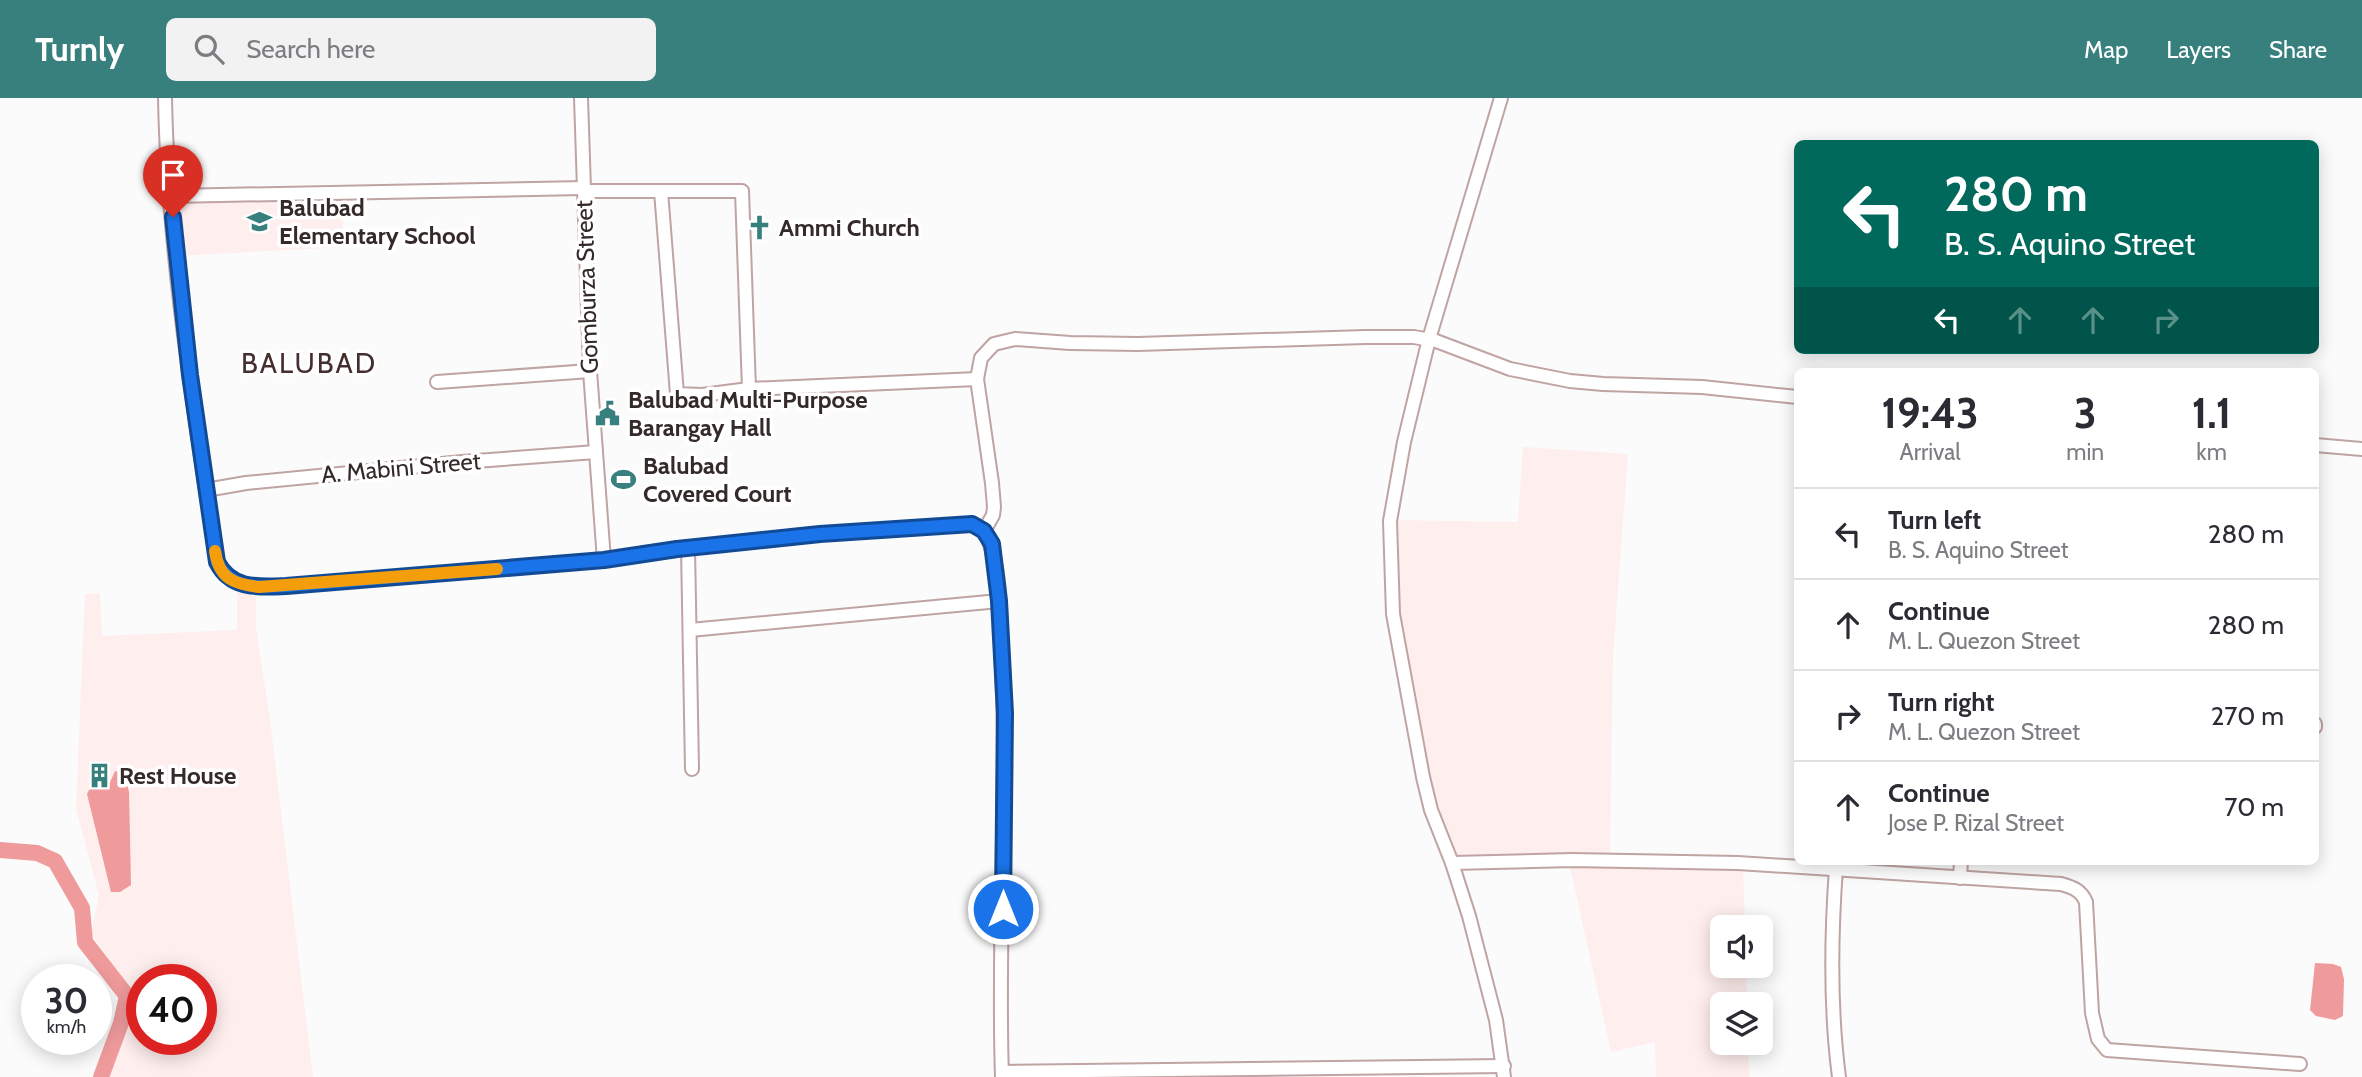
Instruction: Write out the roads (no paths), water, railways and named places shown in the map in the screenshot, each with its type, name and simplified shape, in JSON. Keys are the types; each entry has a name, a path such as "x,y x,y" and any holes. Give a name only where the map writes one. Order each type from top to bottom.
{"street":[{"path":"165,98 171,196 190,375 206,490 217,562 233,582 259,587 286,586 604,560 820,534 972,524 984,531 992,544 999,601 1005,713 1002,1074 1504,1071 1517,1077"},
{"name":"Gomburza Street","path":"581,98 590,371 604,560"},
{"path":"1501,98 1429,339 1404,442 1390,521 1390,565 1398,647 1423,777 1434,819 1452,863 1496,1020 1504,1071"},
{"path":"171,196 583,189 742,191 749,389"},
{"path":"661,191 677,394 702,395 749,389 977,379"},
{"path":"984,531 994,508 977,379 981,358 994,344 1015,339 1138,344 1365,337 1429,339 1510,369 1570,381 1702,387 1794,397"},
{"path":"437,383 590,371"},
{"path":"2319,445 2362,449"},
{"name":"A. Mabini Street","path":"206,490 246,483 596,452"},
{"path":"688,548 692,769"},
{"path":"690,630 999,601"},
{"path":"1452,863 1738,863 2061,884 2080,892 2086,902 2094,1027 2098,1040 2107,1050 2300,1064"},
{"path":"1959,878 1961,865"},
{"path":"1836,868 1833,936 1839,1077"}],"waterway":[{"path":"0,850 37,853 55,861 82,908 85,942 127,996 121,1023 101,1077"}],"place":[{"name":"Balubad Elementary School","path":"259,222"},
{"name":"Ammi Church","path":"759,228"},
{"name":"Balubad Multi-Purpose Barangay Hall","path":"608,414"},
{"name":"Balubad Covered Court","path":"623,480"},
{"name":"Rest House","path":"99,776"}],"district":[{"name":"BALUBAD","path":"309,363"}]}
